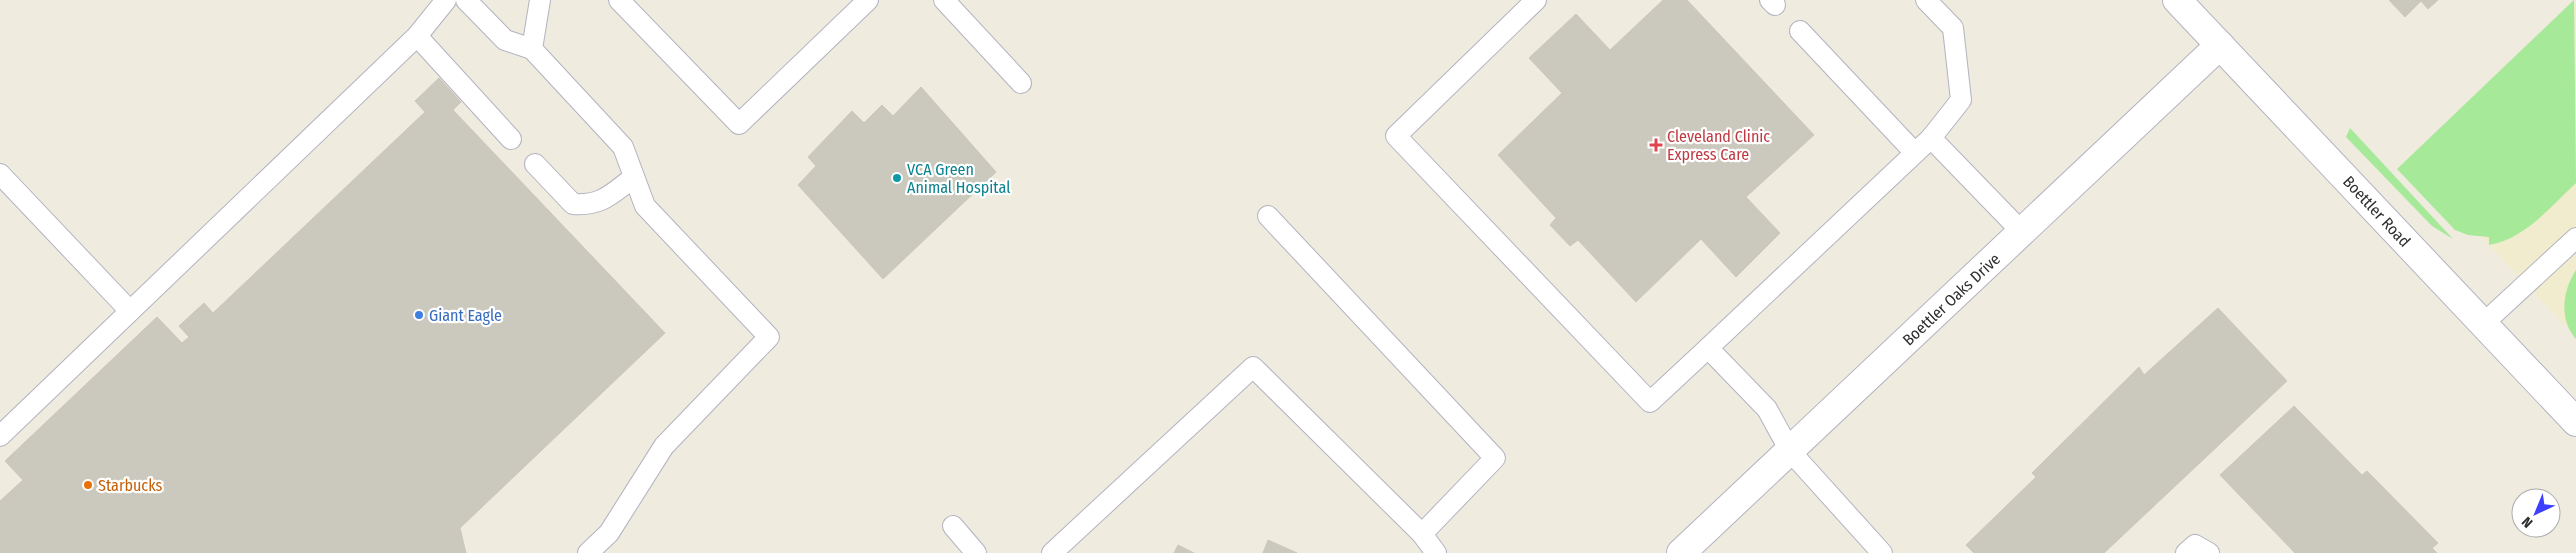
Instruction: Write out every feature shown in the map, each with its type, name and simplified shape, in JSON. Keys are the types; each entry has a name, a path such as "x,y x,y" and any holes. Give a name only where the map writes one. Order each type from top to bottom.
{"street":[{"name":"Boettler Road","path":"2177,0 2576,422"},
{"name":"Boettler Oaks Drive","path":"1681,553 2220,45"}],"lane":[{"path":"0,436 417,36 446,0"},
{"path":"466,0 505,40 532,49 623,148 645,206 769,337 664,446 610,533 588,553"},
{"path":"532,49 540,0"},
{"path":"619,0 739,124 868,0"},
{"path":"944,0 1021,83"},
{"path":"1536,0 1396,136 1650,402 1915,153 1961,100 1953,28 1926,0"},
{"path":"1800,31 1915,153"},
{"path":"417,36 511,139"},
{"path":"1930,138 2022,232"},
{"path":"535,164 573,204 591,205 606,198 634,178"},
{"path":"0,174 130,311"},
{"path":"1268,216 1495,458 1422,534"},
{"path":"2484,323 2576,238"},
{"path":"1708,348 1767,409 1790,451 1882,553"},
{"path":"1052,553 1253,367 1422,534 1436,553"},
{"path":"952,526 976,553"},
{"path":"2186,553 2194,545 2210,553"}],"shaded area":[{"path":"2576,0 2576,337 2481,237"}],"green space":[{"path":"2574,0 2576,183 2547,212 2525,229 2502,242 2489,245 2489,237 2468,235 2455,230 2397,169"},
{"path":"2350,128 2453,239 2432,226 2346,137"},
{"path":"2576,270 2576,339 2567,323 2564,305 2571,278"}],"building":[{"name":"Cleveland Clinic Express Care","path":"1663,0 1687,0 1814,135 1746,197 1780,233 1736,277 1701,239 1636,302 1578,240 1570,246 1550,225 1556,218 1498,155 1562,93 1529,58 1576,14 1610,50"},
{"path":"2389,0 2438,0 2428,9 2421,1 2405,17"},
{"name":"Giant Eagle","path":"439,78 461,102 453,110 665,333 460,528 466,553 0,553 0,501 23,480 5,461 157,317 182,343 189,337 179,326 204,303 213,313 425,112 415,101"},
{"name":"VCA Green Animal Hospital","path":"921,87 996,172 883,279 798,185 816,166 808,157 852,111 864,123 882,105 893,116"},
{"path":"2218,308 2287,381 2104,553 1974,553 1966,545 2036,477 2032,473 2139,367 2144,375"},
{"path":"2294,406 2362,475 2367,471 2438,543 2432,548 2437,553 2295,553 2220,475"},
{"path":"1268,540 1297,553 1263,553"},
{"path":"1178,545 1194,553 1174,553"}],"place":[{"name":"Cleveland Clinic Express Care","path":"1656,145"},
{"name":"VCA Green Animal Hospital","path":"897,178"},
{"name":"Giant Eagle","path":"419,315"},
{"name":"Starbucks","path":"88,485"}]}
